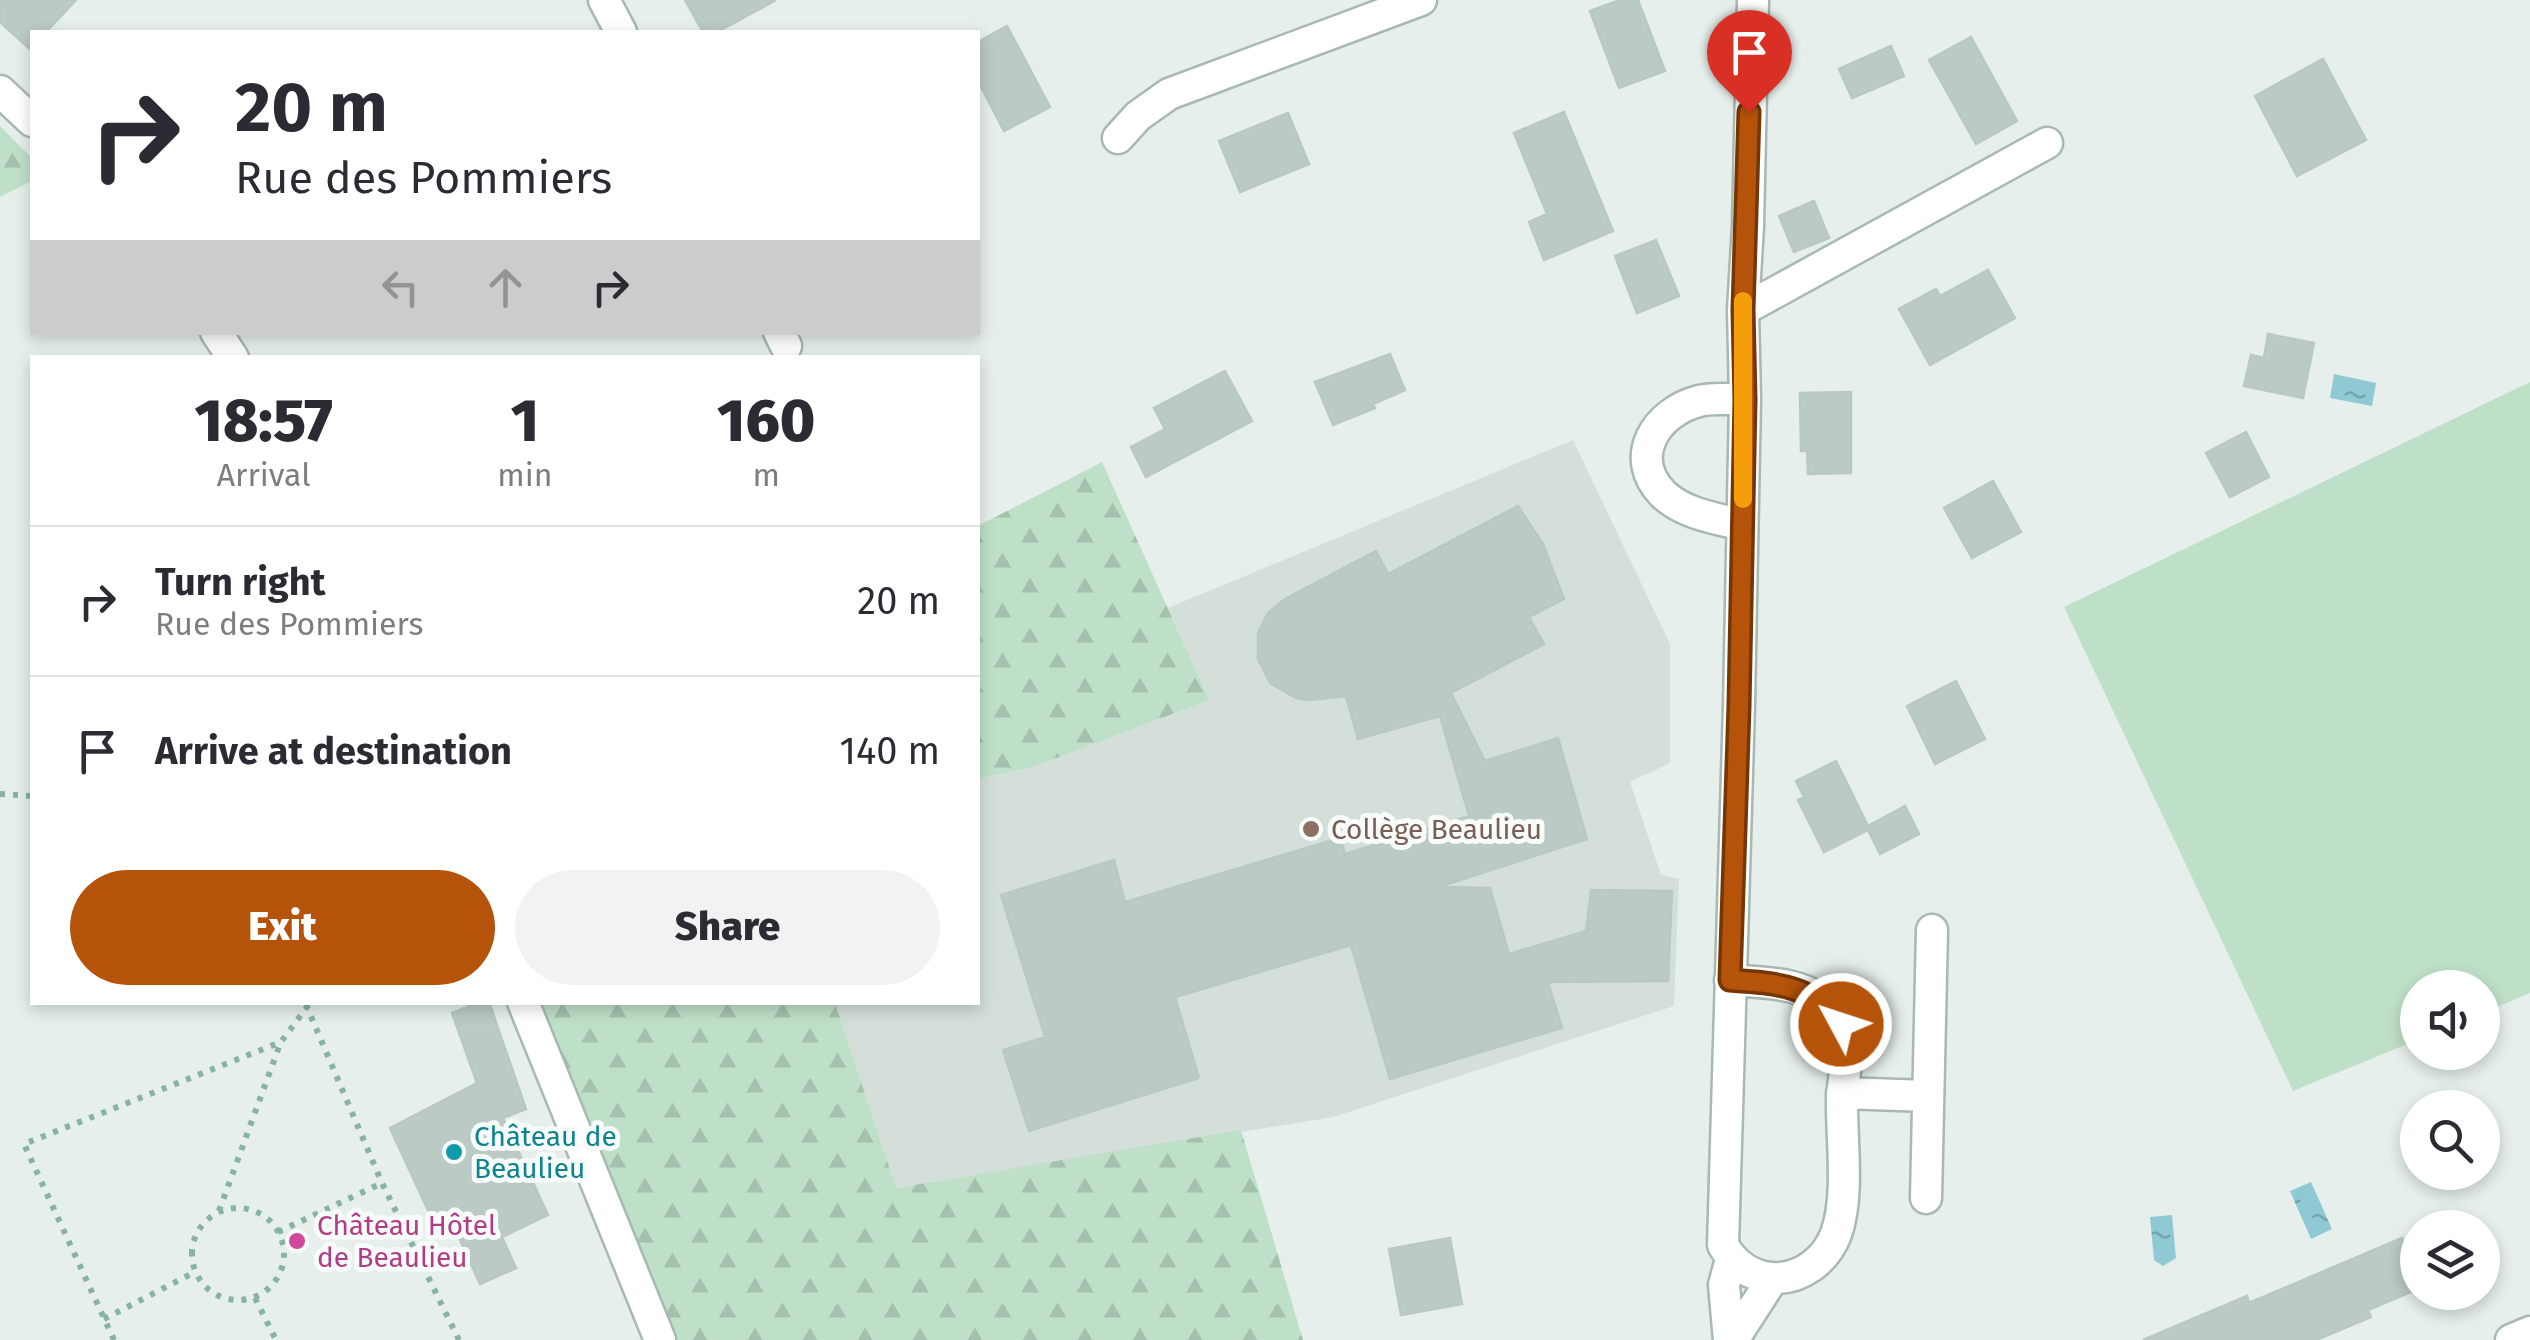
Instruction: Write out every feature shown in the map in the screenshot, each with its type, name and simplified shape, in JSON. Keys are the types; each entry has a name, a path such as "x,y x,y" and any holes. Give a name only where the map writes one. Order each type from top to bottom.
{"street":[{"path":"604,0 620,30"},
{"path":"1118,138 1169,94 1421,0"},
{"path":"1730,980 1783,984 1812,995 1830,1007 1841,1024 1846,1052 1841,1213 1835,1236 1814,1266 1798,1274 1773,1278 1751,1273 1731,1260 1724,1245 1730,980 1745,400 1743,310 1753,0"},
{"path":"0,91 30,118"},
{"path":"1743,310 2047,142"},
{"path":"1742,525 1694,513 1665,496 1653,480 1645,458 1648,440 1660,420 1678,408 1702,400 1745,400"},
{"path":"1926,1198 1932,930"},
{"path":"524,1005 660,1340"},
{"path":"1842,1093 1928,1096"},
{"path":"1730,1340 1724,1285 1731,1260"},
{"path":"1730,1340 1773,1278"},
{"path":"2511,1340 2530,1332"}],"path":[{"path":"0,794 30,796"},
{"path":"219,1212 246,1208 258,1213 278,1232 284,1246 284,1262 278,1277 255,1298 241,1301 213,1294 195,1272 192,1258 198,1230 219,1212 281,1042 305,1005"},
{"path":"306,1005 382,1183 459,1340"},
{"path":"114,1340 24,1144 281,1042"},
{"path":"278,1232 382,1183"},
{"path":"104,1319 195,1272"},
{"path":"255,1298 276,1340"}],"shaded area":[{"name":"Collège Beaulieu","path":"1573,440 1670,644 1670,763 1630,782 1661,875 1679,879 1674,1006 1333,1117 895,1188 836,1005 980,1005 980,779 1033,767 1208,700 1168,608"}],"green space":[{"path":"0,126 30,156 30,182 0,197"},
{"path":"2530,382 2530,993 2500,1006 2500,970 2400,970 2400,1047 2293,1091 2064,607"},
{"path":"1102,462 1209,700 1033,767 980,779 980,525"},
{"path":"524,1005 836,1005 896,1188 1241,1130 1303,1340 660,1340"}],"water":[{"path":"2334,374 2376,383 2372,406 2330,398"},
{"path":"2311,1182 2332,1229 2311,1239 2290,1191"},
{"path":"2172,1215 2176,1258 2163,1266 2154,1260 2150,1217"}],"building":[{"path":"0,0 76,0 48,30 30,30 30,49 0,22"},
{"path":"685,0 776,0 721,30 702,30"},
{"path":"1620,0 1638,0 1665,71 1619,88 1590,11"},
{"path":"1007,26 1050,107 1004,131 980,85 980,41"},
{"path":"1971,37 2017,121 1976,144 1929,60"},
{"path":"1891,46 1904,76 1852,98 1839,69"},
{"path":"2323,59 2366,140 2297,176 2255,96"},
{"path":"1564,112 1613,231 1544,260 1529,222 1547,214 1514,133"},
{"path":"1288,113 1309,164 1240,192 1219,141"},
{"path":"1814,201 1829,238 1794,252 1779,216"},
{"path":"1656,240 1679,296 1637,313 1615,256"},
{"path":"1988,270 2015,318 1930,365 1899,309 1936,289 1940,296"},
{"path":"2268,334 2314,343 2303,398 2244,386 2251,355 2264,358"},
{"path":"1390,354 1405,390 1373,404 1375,408 1333,425 1315,382"},
{"path":"1225,371 1252,421 1146,477 1131,447 1165,429 1154,408"},
{"path":"1851,392 1851,473 1808,474 1807,451 1801,451 1800,393"},
{"path":"2246,432 2269,477 2230,497 2206,453"},
{"path":"1993,481 2021,532 1972,558 1944,508"},
{"path":"1518,506 1543,544 1564,599 1529,617 1544,644 1451,693 1485,761 1558,738 1587,839 1439,887 1490,888 1509,954 1586,931 1591,890 1672,891 1668,981 1548,982 1562,1028 1390,1079 1351,945 1175,997 1199,1078 1029,1131 1003,1050 1045,1037 1001,895 1114,860 1125,902 1340,838 1345,854 1469,816 1440,716 1358,739 1346,696 1296,698 1270,683 1258,659 1258,633 1268,613 1285,599 1376,551 1388,574"},
{"path":"1956,681 1985,739 1935,764 1907,706"},
{"path":"1836,761 1868,826 1905,806 1919,834 1880,854 1868,830 1824,852 1798,800 1804,797 1796,781"},
{"name":"Château de Beaulieu","path":"472,1005 490,1005 526,1109 503,1118 548,1215 502,1237 516,1268 480,1284 447,1211 432,1219 390,1128 477,1083 452,1013"},
{"path":"1450,1238 1462,1304 1401,1315 1389,1249"},
{"path":"2400,1239 2400,1297 2368,1310 2371,1317 2316,1340 2143,1340 2247,1296 2249,1303"}],"slow traffic":[{"path":"1743,301 1743,499"}],"place":[{"name":"Collège Beaulieu","path":"1311,829"},
{"name":"Château de Beaulieu","path":"454,1152"},
{"name":"Château Hôtel de Beaulieu","path":"297,1241"}],"route":[{"path":"1749,112 1739,706 1730,980 1783,984 1812,995 1830,1007 1841,1024"}]}
